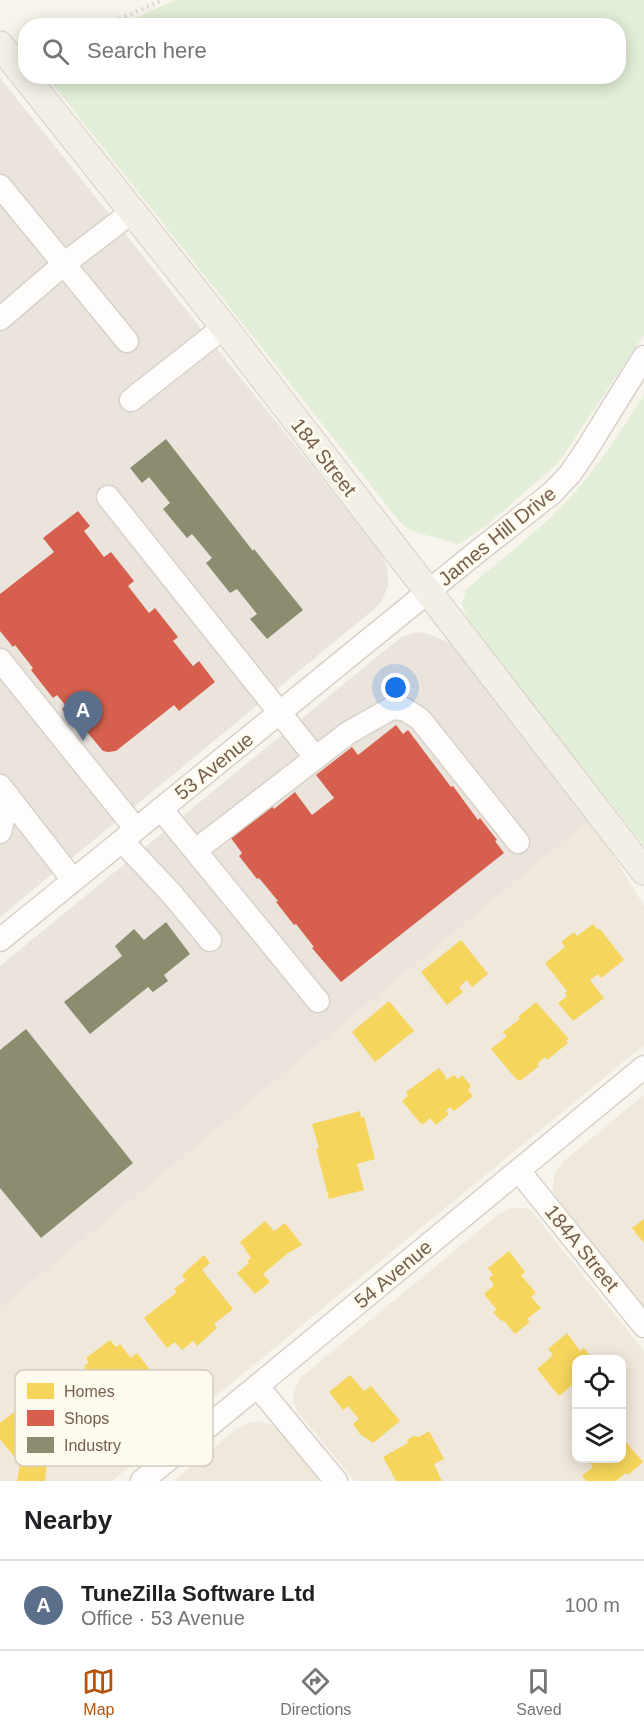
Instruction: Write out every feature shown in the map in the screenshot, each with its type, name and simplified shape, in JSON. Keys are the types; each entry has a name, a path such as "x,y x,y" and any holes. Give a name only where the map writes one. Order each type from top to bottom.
{"main road":[{"name":"184 Street","path":"0,45 18,68"},
{"name":"184 Street","path":"31,84 224,327 644,871"}],"street":[{"path":"0,186 127,340"},
{"path":"0,319 64,264 132,212"},
{"path":"131,400 224,327"},
{"name":"James Hill Drive","path":"428,592 552,493 570,474 644,357"},
{"path":"108,497 315,757"},
{"name":"53 Avenue","path":"0,940 428,592"},
{"path":"0,660 171,893 210,940"},
{"path":"196,850 348,733 392,708 404,709 420,719 519,842"},
{"path":"0,832 4,792"},
{"path":"4,792 73,880"},
{"path":"161,809 318,1001"},
{"name":"54 Avenue","path":"213,1423 644,1067"},
{"name":"184A Street","path":"519,1171 644,1326"},
{"path":"258,1387 336,1481"},
{"name":"54 Avenue","path":"142,1481 161,1466"}],"path":[{"path":"121,18 163,0"}],"shaded area":[{"path":"0,78 383,555 388,572 388,587 381,602 373,610 0,917"},
{"path":"417,632 448,642 467,662 591,819 0,1309 0,966 384,651 402,637"},
{"path":"591,819 644,906 644,1045 213,1398 213,1370 15,1370 15,1466 130,1466 112,1481 0,1481 0,1309"},
{"path":"644,1095 644,1306 560,1202 553,1191 553,1182 557,1169 564,1161"},
{"path":"517,1208 526,1208 533,1213 644,1351 644,1481 355,1481 297,1411 293,1400 300,1378 508,1209"},
{"path":"260,1421 272,1425 284,1435 320,1481 173,1481 191,1466 213,1466 213,1448 248,1423"}],"green space":[{"path":"175,0 644,0 644,335 559,462 487,525 457,545 413,531 400,522 53,84 626,84 626,18 135,18"},
{"path":"644,395 644,845 499,665 468,621 462,604 466,590 542,525 588,477"}],"building: Homes":[{"path":"593,924 598,930 600,929 624,960 601,978 598,974 590,980 604,998 573,1021 558,1003 567,996 565,993 567,991 545,963 565,947 561,942 574,932 577,936"},
{"path":"461,940 488,974 472,987 467,980 459,987 463,992 447,1005 421,972"},
{"path":"389,1001 414,1031 375,1062 352,1032"},
{"path":"536,1002 569,1039 566,1041 568,1043 547,1060 545,1057 537,1064 539,1066 520,1081 491,1049 507,1036 503,1032 520,1019 518,1017"},
{"path":"439,1068 446,1080 454,1075 458,1079 462,1075 471,1086 468,1090 473,1096 454,1111 450,1107 446,1111 449,1114 436,1125 430,1118 422,1125 402,1101 408,1096 406,1092"},
{"path":"360,1111 361,1118 364,1117 375,1159 357,1164 364,1190 329,1199 312,1124"},
{"path":"644,1219 644,1243 632,1228"},
{"path":"265,1221 274,1231 285,1223 302,1245 288,1253 263,1274 270,1282 255,1294 237,1273 249,1263 247,1261 251,1258 240,1242"},
{"path":"509,1251 525,1272 521,1275 536,1293 531,1297 541,1308 527,1319 530,1322 515,1334 493,1312 497,1310 484,1294 494,1285 489,1278 493,1275 488,1268"},
{"path":"204,1255 210,1263 202,1270 233,1309 214,1324 217,1328 197,1346 193,1341 182,1350 175,1342 167,1348 144,1318 177,1292 174,1289 186,1280 182,1276"},
{"path":"567,1333 580,1351 584,1348 589,1355 572,1355 572,1385 559,1396 537,1369 553,1354 548,1349"},
{"path":"110,1340 116,1347 120,1344 131,1358 137,1353 150,1370 84,1370 85,1365 89,1363 86,1358"},
{"path":"350,1375 364,1391 371,1386 400,1421 373,1443 360,1434 353,1424 359,1419 348,1406 343,1410 329,1392"},
{"path":"15,1411 15,1458 0,1439 0,1423"},
{"path":"429,1431 444,1459 434,1464 442,1481 396,1481 383,1457 408,1443 407,1440 413,1436 419,1437"},
{"path":"626,1442 643,1462 628,1475 626,1473 616,1481 586,1481 582,1476 593,1467 590,1463 626,1463"},
{"path":"20,1466 46,1466 45,1481 17,1481"}],"building: Shops":[{"path":"78,511 90,526 84,531 104,557 111,552 134,581 128,586 149,613 155,608 178,637 173,641 193,666 199,661 215,682 179,711 174,705 116,751 103,751 78,721 74,724 62,709 66,706 57,695 53,698 15,645 13,647 0,631 0,594 54,552 43,538"},
{"path":"396,725 403,734 408,730 478,820 480,818 504,853 341,982 276,902 278,901 239,856 242,853 228,834 267,800 274,809 295,792 312,815 334,798 316,775 352,747 358,755"}],"building: Industry":[{"path":"166,439 253,551 254,549 303,610 267,639 250,619 257,614 237,589 230,593 206,563 212,558 192,534 187,538 163,509 170,503 149,477 142,483 130,468"},
{"path":"166,922 190,954 164,975 168,981 153,992 148,987 90,1034 64,1002 122,956 115,946 134,929 144,940"},
{"path":"26,1029 133,1163 41,1238 0,1188 0,1050"}],"place":[{"name":"TuneZilla Software Ltd","path":"83,741"}]}
